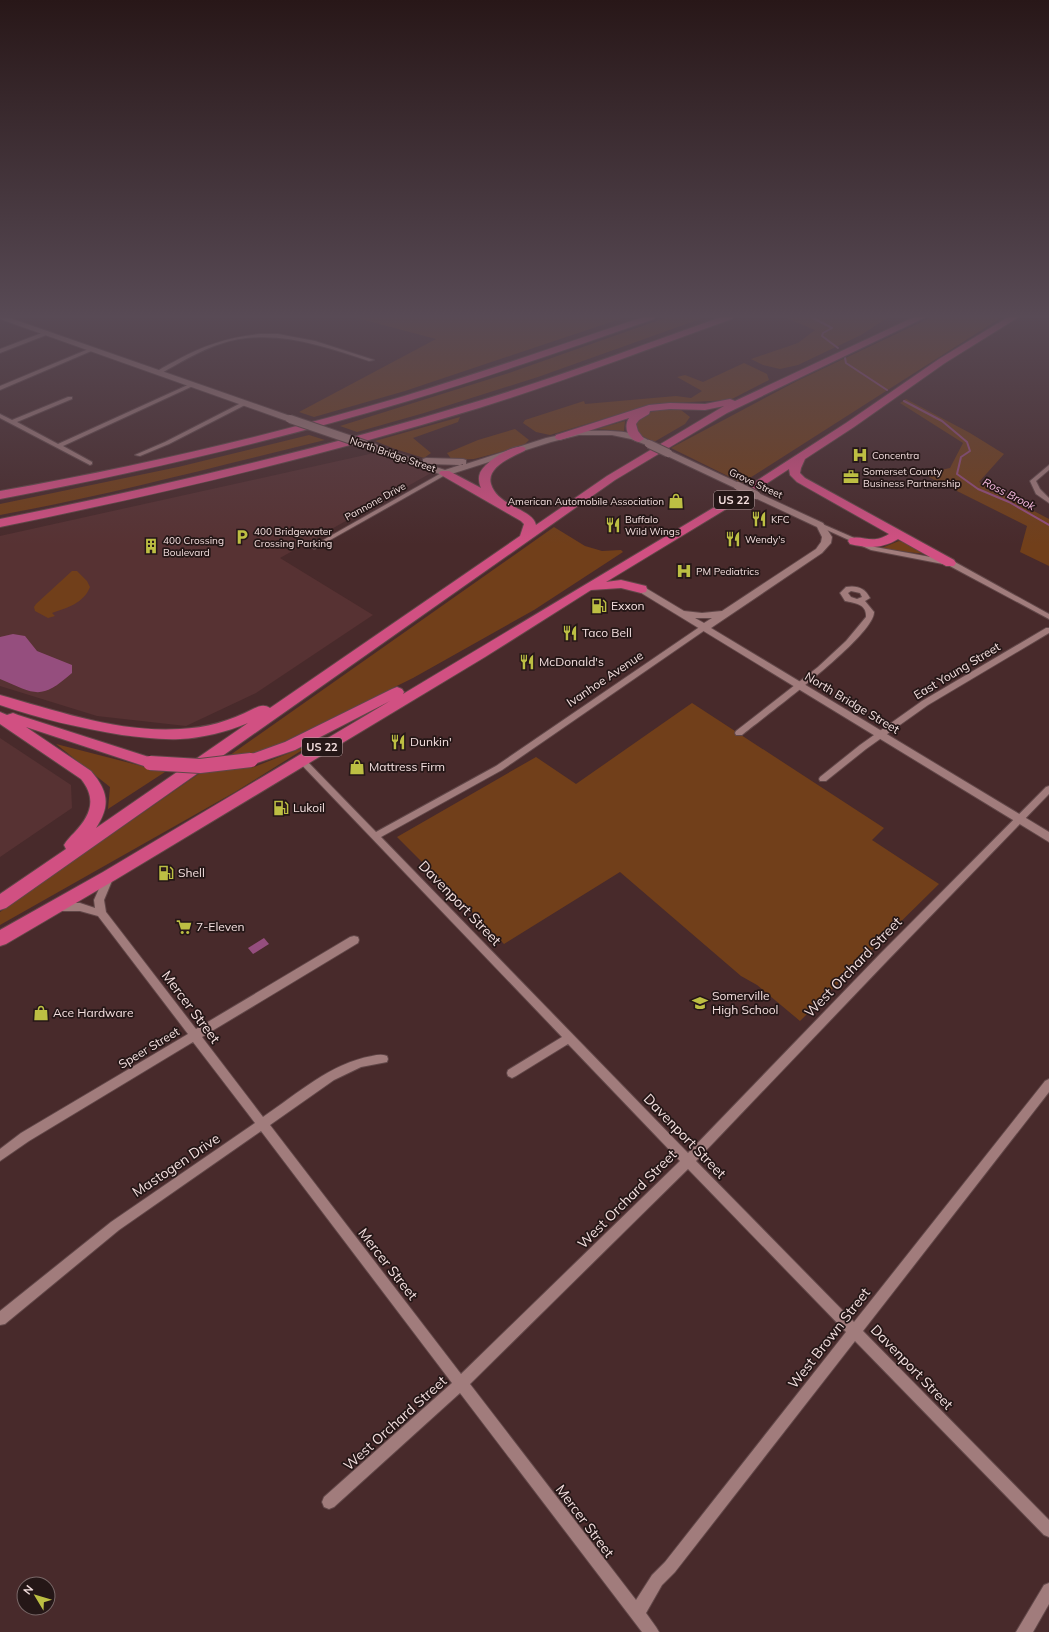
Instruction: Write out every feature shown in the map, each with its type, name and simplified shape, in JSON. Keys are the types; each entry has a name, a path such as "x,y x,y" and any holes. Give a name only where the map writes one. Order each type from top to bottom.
{"highway":[{"path":"0,495 150,465 291,431 420,393"},
{"path":"0,523 192,482 378,434 513,393"},
{"path":"560,437 649,408 662,406 698,407 720,405 753,393"},
{"path":"0,903 611,478 686,432 758,393"},
{"name":"US 22","path":"0,939 109,876 480,654 585,588 757,490 800,458 895,393"},
{"path":"644,442 630,430 632,421 640,414 659,408 686,410 694,415 694,422 686,432"},
{"path":"497,501 489,493 485,485 484,480 486,472 500,459 520,449"},
{"path":"800,458 794,469 794,474 811,486 950,563"},
{"path":"445,473 519,513 530,523 525,538"},
{"path":"757,490 786,480 811,486"},
{"path":"519,513 534,516 563,511"},
{"path":"854,541 878,544 887,541 898,534"},
{"path":"642,589 634,574 637,564 647,552"},
{"path":"585,588 621,584 642,589"},
{"path":"0,714 150,763 182,767 212,766 251,760 272,754 303,740 536,618"},
{"path":"0,700 44,713 102,727 157,734 185,734 212,730 234,724 316,684"},
{"path":"0,718 86,775 94,783 98,792 98,807 92,822 80,837 34,879"}],"street":[{"path":"58,446 174,393"},
{"name":"North Bridge Street","path":"216,393 400,456 445,473"},
{"path":"13,422 70,398"},
{"path":"138,455 167,443 245,403"},
{"path":"0,416 90,463"},
{"name":"Grove Street","path":"445,473 560,437 579,433 604,432 626,435 738,486 757,490 820,525 854,541 881,551 920,556 950,563 1049,617"},
{"path":"400,456 426,461 452,463 494,458"},
{"path":"1049,467 1034,482 1034,488 1039,494 1049,501"},
{"name":"Pannone Drive","path":"314,547 445,473"},
{"name":"Ivanhoe Avenue","path":"375,836 499,768 819,551 826,543 827,538 825,531 820,525"},
{"name":"North Bridge Street","path":"642,589 1049,838"},
{"path":"739,732 799,686 849,644 868,622 871,614 861,601"},
{"path":"675,610 702,616 729,612"},
{"name":"East Young Street","path":"823,779 879,735 925,704 1049,630"},
{"name":"Davenport Street","path":"301,760 569,1038 1049,1530"},
{"name":"West Orchard Street","path":"329,1502 461,1384 688,1160 1049,789"},
{"path":"56,907 80,907 101,914 99,900 109,876"},
{"name":"Mercer Street","path":"101,914 651,1632"},
{"name":"Speer Street","path":"0,1156 25,1137 354,940"},
{"path":"512,1074 569,1038"},
{"name":"Mastogen Drive","path":"0,1319 115,1226 262,1125 330,1076 359,1062 383,1059"},
{"name":"West Brown Street","path":"637,1613 657,1580 674,1561 1049,1084"},
{"path":"1024,1632 1049,1590"}],"shaded area":[{"path":"334,393 397,393 314,417 299,412"},
{"path":"445,393 487,393 357,432 340,426"},
{"path":"699,393 743,393 730,400 653,404 550,435 536,432 523,423 525,420 584,401 585,404 676,396 691,398"},
{"path":"774,393 883,393 742,483 671,448"},
{"path":"906,399 970,433 1004,454 979,482 1049,519 1049,566 1020,552 1027,526 923,474 950,468 963,443 900,403"},
{"path":"666,409 681,410 690,417 685,424 654,442 638,434 634,425 640,417 647,413"},
{"path":"460,417 458,422 413,438 431,453 424,458 375,441"},
{"path":"625,421 624,431 597,429"},
{"path":"515,429 529,440 523,446 474,459 452,460 447,453 478,440"},
{"path":"309,435 325,440 122,489 0,515 0,504 178,467"},
{"path":"374,453 431,473 280,558 373,615 256,693 186,726 97,716 0,686 0,536"},
{"path":"554,527 585,546 602,551 621,550 623,552 534,610 413,678 267,750 226,758"},
{"path":"899,541 903,542 926,554 879,549"},
{"path":"72,571 77,571 87,581 90,587 84,597 74,604 52,613 55,616 48,618 35,611 34,607 36,604"},
{"path":"13,634 25,636 37,651 72,665 72,673 52,688 38,692 30,691 0,679 0,637"},
{"path":"692,703 884,828 872,840 939,884 800,1021 757,985 741,976 620,872 504,944 397,837 536,757 576,784"},
{"path":"0,738 71,785 72,808 0,857"},
{"path":"56,744 165,772 108,809 110,787"},
{"path":"312,744 235,792 0,925 0,912 200,773 254,767"},
{"path":"264,938 269,944 253,954 248,948"}],"waterway":[{"name":"Ross Brook","path":"904,401 942,421 967,442 970,451 961,457 957,474 978,489 1009,502 1049,525"}],"place":[{"name":"Concentra","path":"860,455"},
{"name":"Somerset County Business Partnership","path":"851,477"},
{"name":"American Automobile Association","path":"676,501"},
{"name":"KFC","path":"759,519"},
{"name":"Buffalo Wild Wings","path":"613,525"},
{"name":"400 Bridgewater Crossing Parking","path":"242,537"},
{"name":"Wendy's","path":"733,539"},
{"name":"400 Crossing Boulevard","path":"151,546"},
{"name":"PM Pediatrics","path":"684,571"},
{"name":"Exxon","path":"599,606"},
{"name":"Taco Bell","path":"570,633"},
{"name":"McDonald's","path":"527,662"},
{"name":"Dunkin'","path":"398,742"},
{"name":"Mattress Firm","path":"357,767"},
{"name":"Lukoil","path":"281,808"},
{"name":"Shell","path":"166,873"},
{"name":"7-Eleven","path":"184,927"},
{"name":"Somerville High School","path":"700,1003"},
{"name":"Ace Hardware","path":"41,1013"}]}
